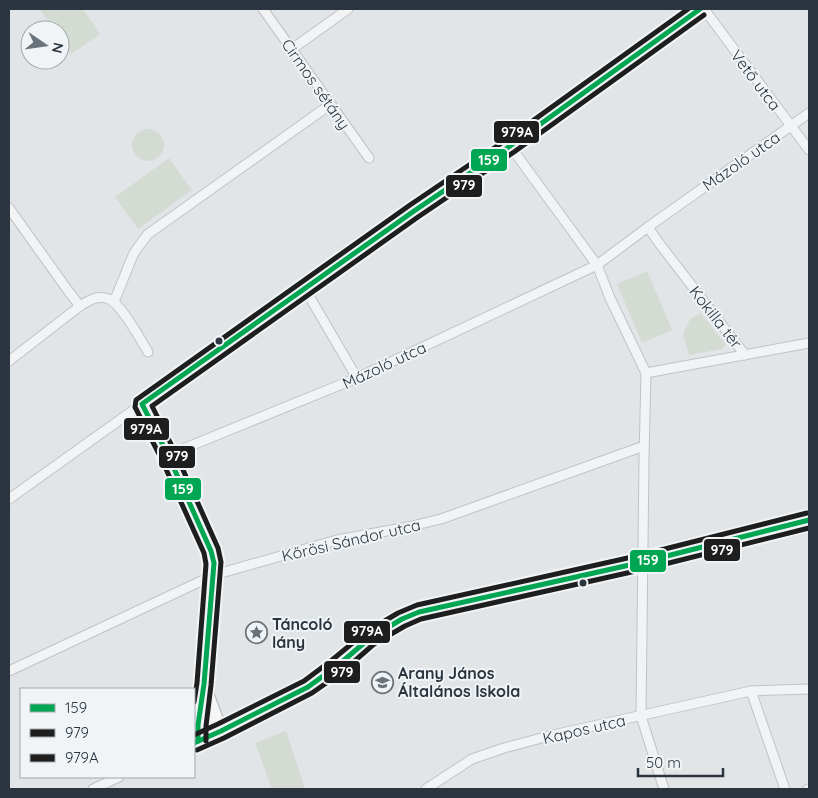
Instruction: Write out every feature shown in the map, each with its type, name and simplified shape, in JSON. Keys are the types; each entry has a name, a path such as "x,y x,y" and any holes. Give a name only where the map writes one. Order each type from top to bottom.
{"street":[{"name":"Cirmos sétány","path":"263,9 369,158"},
{"path":"292,49 348,9"},
{"path":"9,499 414,211 510,146 700,9"},
{"name":"Vető utca","path":"704,9 809,150"},
{"path":"114,302 133,255 148,234 331,104"},
{"name":"Mázoló utca","path":"648,227 809,113"},
{"path":"510,146 597,265 610,298 646,373 641,716 664,789"},
{"path":"9,208 80,306"},
{"path":"597,265 648,227"},
{"name":"Kokilla tér","path":"646,373 745,354 648,227"},
{"name":"Mázoló utca","path":"168,455 357,378 597,265"},
{"path":"304,289 357,378"},
{"path":"9,361 80,306 91,299 100,298 109,299 120,308 148,352"},
{"path":"745,354 809,343"},
{"path":"142,404 168,455 211,551 214,563 204,684 196,742"},
{"name":"Kőrösi Sándor utca","path":"9,671 214,575 337,540 441,519 644,446"},
{"path":"196,742 308,687 337,666 370,638 402,619 419,612 642,562 809,520"},
{"path":"204,684 221,731"},
{"name":"Kapos utca","path":"426,789 472,759 553,735 751,691 809,689"},
{"path":"751,691 785,789"},
{"path":"93,789 118,778"}],"shaded area":[{"path":"40,9 83,9 100,34 71,54 70,20 47,20"},
{"path":"148,129 154,130 159,134 163,139 163,151 159,156 154,160 148,161 142,160 137,156 133,151 132,145 133,139 137,134 142,130"},
{"path":"169,158 192,190 138,229 115,197"},
{"path":"647,271 672,330 642,343 617,284"},
{"path":"701,313 725,344 723,349 689,355 683,334 690,319"},
{"path":"286,731 305,789 272,789 255,743"}],"transit line":[{"name":"979A","path":"195,696 206,564 204,553 161,458 135,407 136,400 410,205 506,140 688,9"},
{"name":"159","path":"198,741 214,563 211,551 168,455 142,404 414,211 510,146 700,9"},
{"name":"979","path":"206,741 221,562 218,548 152,406 418,217 514,152 704,15"},
{"name":"979A","path":"195,735 304,681 366,632 398,613 417,605 641,555 807,513"},
{"name":"159","path":"195,743 308,687 337,666 370,638 402,619 419,612 643,562 809,520"},
{"name":"979","path":"197,750 312,693 342,672 374,644 421,619 645,569 809,528"}],"place":[{"name":"Táncoló lány","path":"256,633"},
{"name":"Arany János Általános Iskola","path":"382,682"}]}
